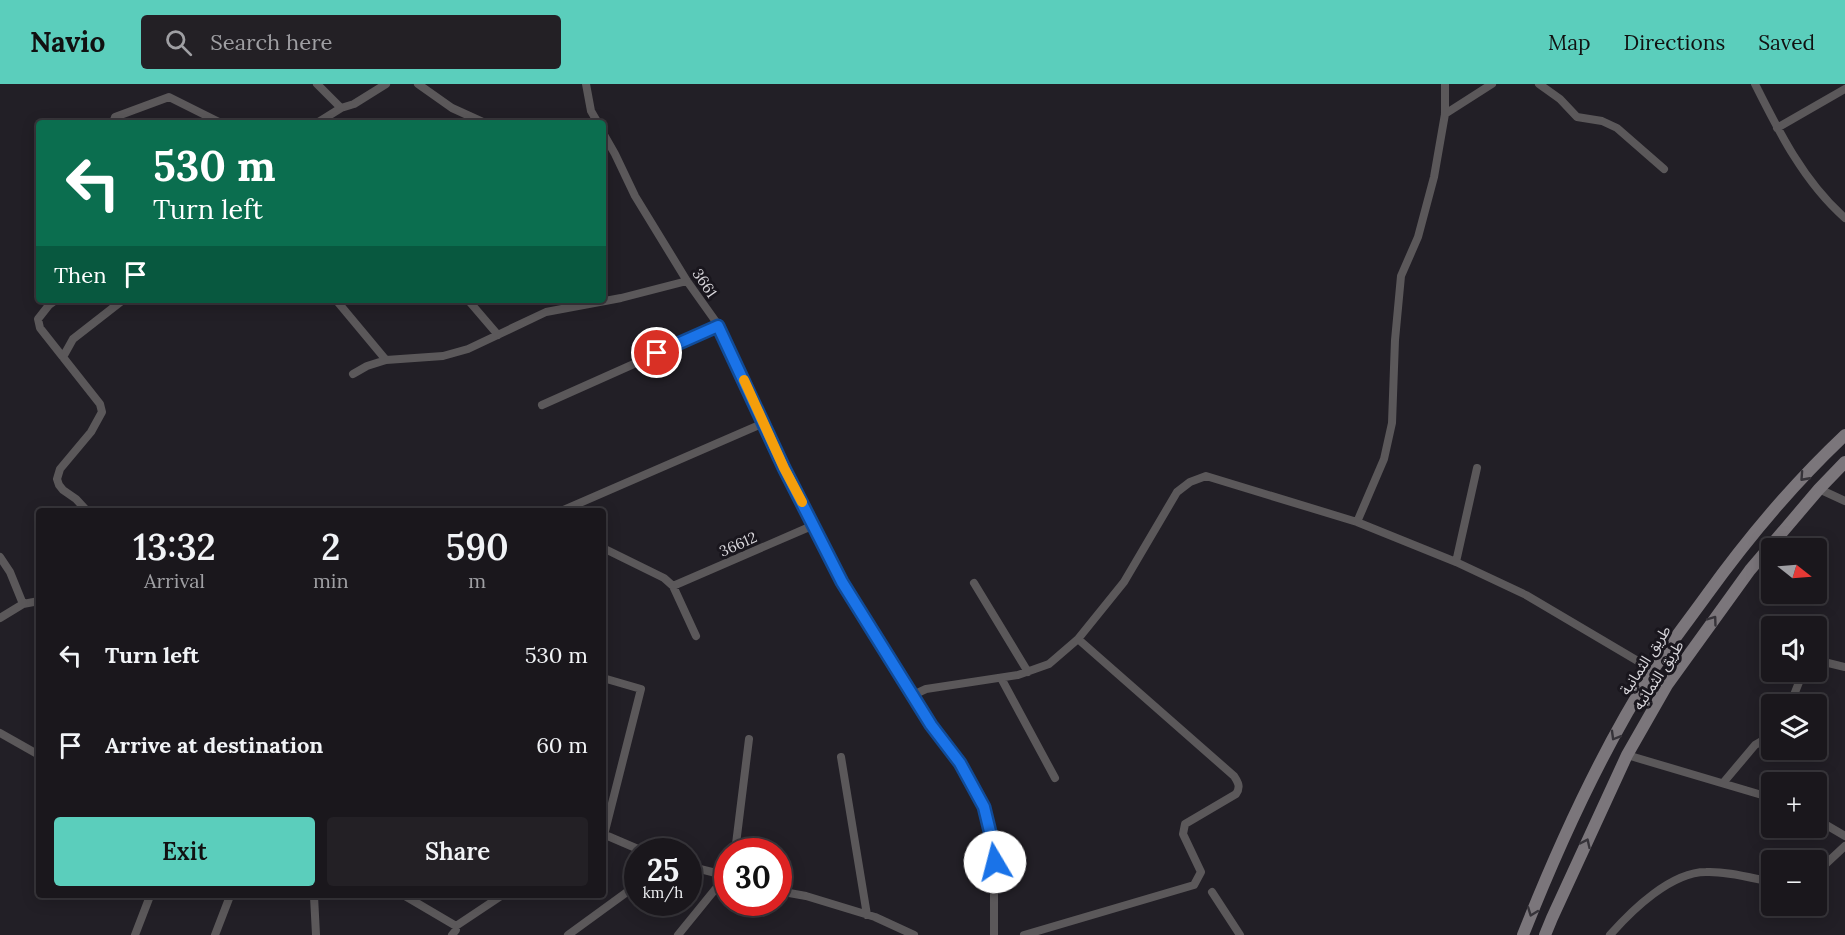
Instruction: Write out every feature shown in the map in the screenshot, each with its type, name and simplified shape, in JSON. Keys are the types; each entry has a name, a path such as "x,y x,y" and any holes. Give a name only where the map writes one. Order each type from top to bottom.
{"street":[{"path":"317,84 342,108"},
{"path":"323,120 386,84"},
{"path":"418,84 452,108 478,120"},
{"path":"586,84 591,111 596,120"},
{"path":"1357,522 1384,459 1392,423 1395,340 1401,276 1418,237 1434,177 1445,114 1445,84"},
{"path":"1445,114 1492,84"},
{"path":"1539,84 1560,99 1577,117 1602,121 1617,128 1664,169"},
{"path":"1755,84 1777,128 1801,168 1845,218"},
{"path":"1777,128 1845,89"},
{"path":"113,120 114,117 169,97 216,120"},
{"name":"3661","path":"606,141 635,196 687,281 718,326 784,468 842,582 931,725 960,763 984,807 995,862 994,935"},
{"path":"606,301 687,281"},
{"path":"52,303 38,319 40,328 100,404 102,412 91,432 60,469 57,478 58,485 84,508"},
{"path":"63,357 73,339 119,303"},
{"path":"338,303 386,360"},
{"path":"471,303 498,335"},
{"path":"353,374 367,366 386,360 443,356 468,349 546,312 594,303"},
{"path":"542,405 718,326"},
{"path":"568,508 764,423"},
{"name":"طريق الثمانية","path":"1523,935 1584,796 1608,748 1653,670 1745,544 1821,458 1845,435"},
{"name":"طريق الثمانيه","path":"1545,935 1628,755 1667,685 1750,570 1819,489 1842,467"},
{"path":"1456,562 1477,468"},
{"path":"913,694 926,689 1001,678 1049,664 1078,639 1124,582 1177,492 1190,482 1206,476 1357,522 1456,562 1526,595 1653,670"},
{"path":"1819,489 1845,501"},
{"name":"36612","path":"673,586 814,525"},
{"path":"606,549 664,578 673,586 696,636"},
{"path":"0,557 10,572 22,604"},
{"path":"974,583 1028,672"},
{"path":"0,618 22,604 36,602"},
{"path":"1024,935 1194,885 1201,872 1184,834 1185,824 1239,790 1239,784 1234,776 1078,639"},
{"path":"1827,663 1845,667"},
{"path":"1001,678 1054,778"},
{"path":"606,679 641,689 606,826"},
{"path":"0,733 36,753"},
{"path":"737,838 749,739"},
{"path":"1723,783 1755,745 1761,741"},
{"path":"1628,755 1761,795"},
{"path":"841,757 867,915"},
{"path":"1827,825 1845,836"},
{"path":"606,835 624,843"},
{"path":"1827,863 1845,846"},
{"path":"1610,935 1643,900 1686,876 1706,872 1761,880"},
{"path":"678,935 714,892"},
{"path":"1212,892 1240,935"},
{"path":"568,935 624,894"},
{"path":"792,894 867,915 914,935"},
{"path":"135,935 149,898"},
{"path":"215,935 229,898"},
{"path":"314,898 316,935"},
{"path":"408,898 454,931 498,898"}],"slow traffic":[{"path":"744,380 802,502"}],"route":[{"path":"657,353 718,326 784,468 842,582 919,707 960,763 984,807 995,862"}]}
